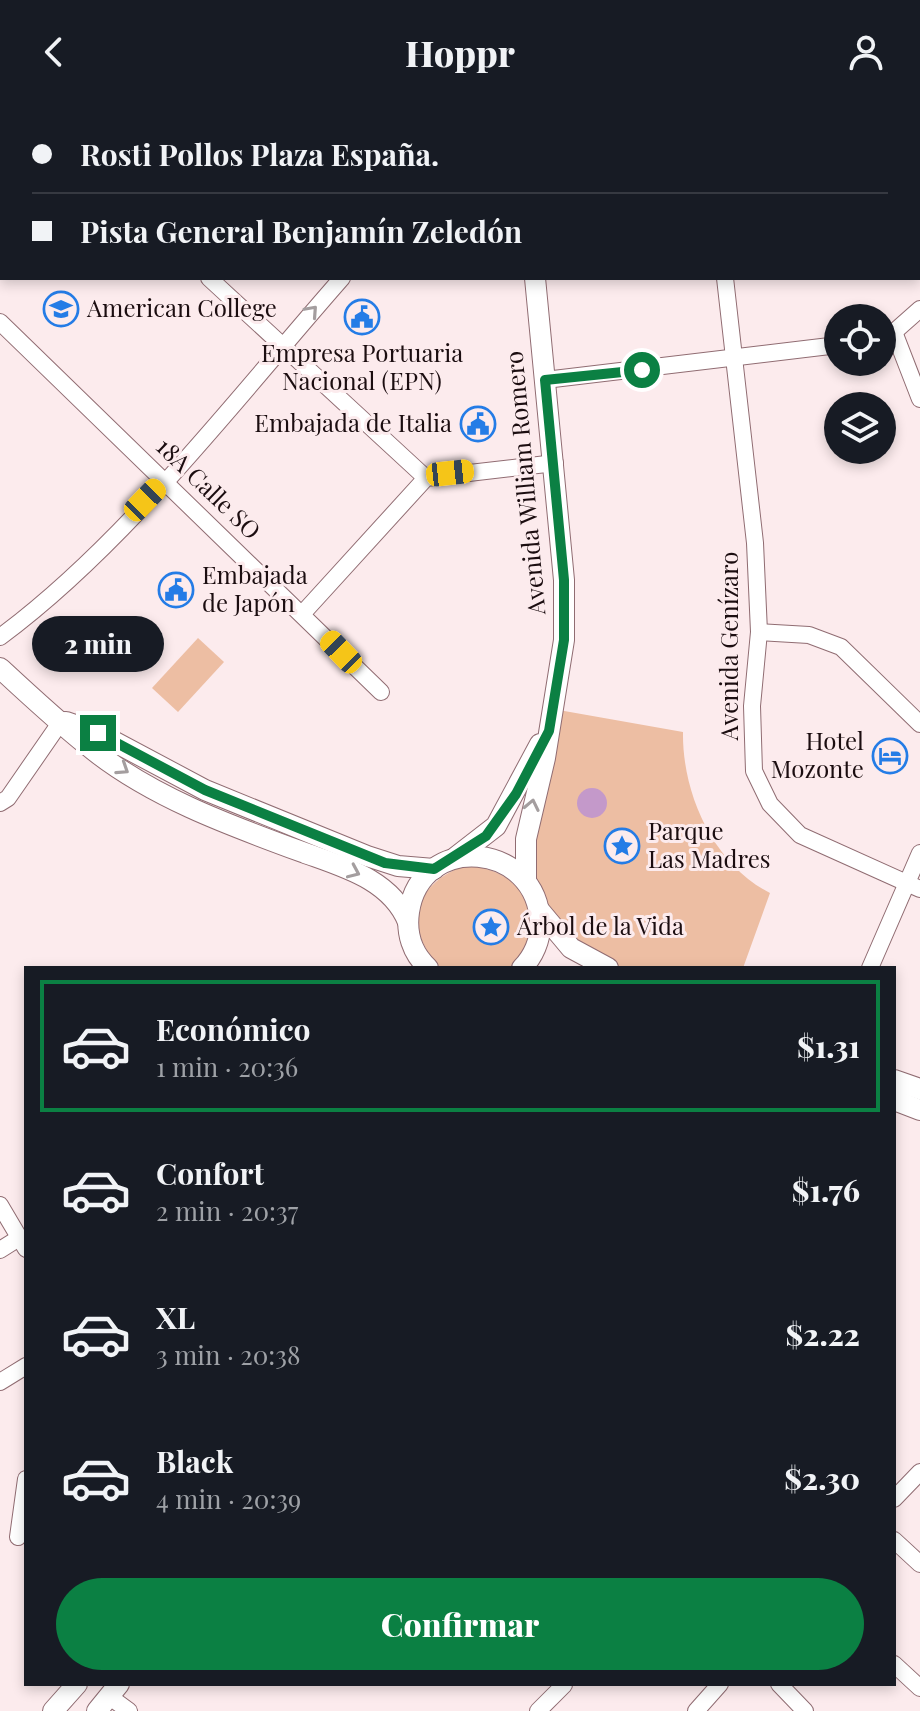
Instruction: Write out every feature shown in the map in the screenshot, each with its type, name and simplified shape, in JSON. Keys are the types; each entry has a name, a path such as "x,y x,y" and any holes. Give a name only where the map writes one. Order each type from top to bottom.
{"main road":[{"name":"Avenida William Romero","path":"526,881 526,839 564,640 564,580 555,463 535,280"},
{"path":"0,668 62,720 87,746 185,803 237,828 366,877 398,903 408,922 412,959"},
{"path":"62,720 98,733 205,790 367,856 398,866 443,864 472,855 511,867 526,881 540,911 571,948 604,966"},
{"name":"Avenida William Romero","path":"408,922 415,893 443,864 496,826 549,731"},
{"path":"523,966 536,947 540,911"},
{"path":"896,1081 919,1088"},
{"path":"896,1086 919,1088"},
{"path":"896,1101 920,1110"},
{"path":"53,1711 75,1686"}],"street":[{"path":"211,280 426,478"},
{"path":"0,637 49,600 164,481 340,280"},
{"name":"Avenida Genízaro","path":"725,280 755,543 759,632 752,706 754,771 770,804 800,835 913,886"},
{"path":"896,328 920,309"},
{"name":"18A Calle SO","path":"0,322 381,692"},
{"path":"545,380 824,347"},
{"path":"896,350 920,399"},
{"path":"303,613 426,478 555,463"},
{"path":"759,632 809,635 841,647 920,724"},
{"path":"0,803 8,798 62,720"},
{"path":"871,966 913,886 920,853"},
{"path":"0,1205 23,1244 0,1250"},
{"path":"0,1382 24,1367"},
{"path":"896,1497 920,1472"},
{"path":"0,1531 22,1538 24,1508"},
{"path":"896,1542 920,1564"},
{"path":"896,1666 920,1688"},
{"path":"538,1711 563,1686"},
{"path":"696,1711 718,1686"},
{"path":"781,1686 805,1711"},
{"path":"109,1697 129,1711"}],"shaded area":[{"path":"198,638 224,662 178,712 152,688"},
{"name":"Parque Las Madres","path":"553,709 683,732 688,779 705,824 732,864 770,893 744,966 606,966 540,911 526,838"},
{"path":"592,788 603,792 607,803 603,814 592,818 581,814 577,803 581,792"},
{"path":"464,866 485,869 503,876 518,887 532,917 531,934 524,952 511,966 439,966 429,953 421,938 419,909 433,884"}],"place":[{"name":"American College","path":"61,309"},
{"name":"Empresa Portuaria Nacional (EPN)","path":"362,317"},
{"name":"Embajada de Italia","path":"478,424"},
{"name":"Embajada de Japón","path":"176,590"},
{"name":"Hotel Mozonte","path":"890,756"},
{"name":"Parque Las Madres","path":"622,846"},
{"name":"Árbol de la Vida","path":"491,927"}],"route":[{"path":"98,733 205,790 385,863 434,869 453,860 496,826 516,794 533,754 549,731 563,641 564,580 545,380 642,370"}]}
